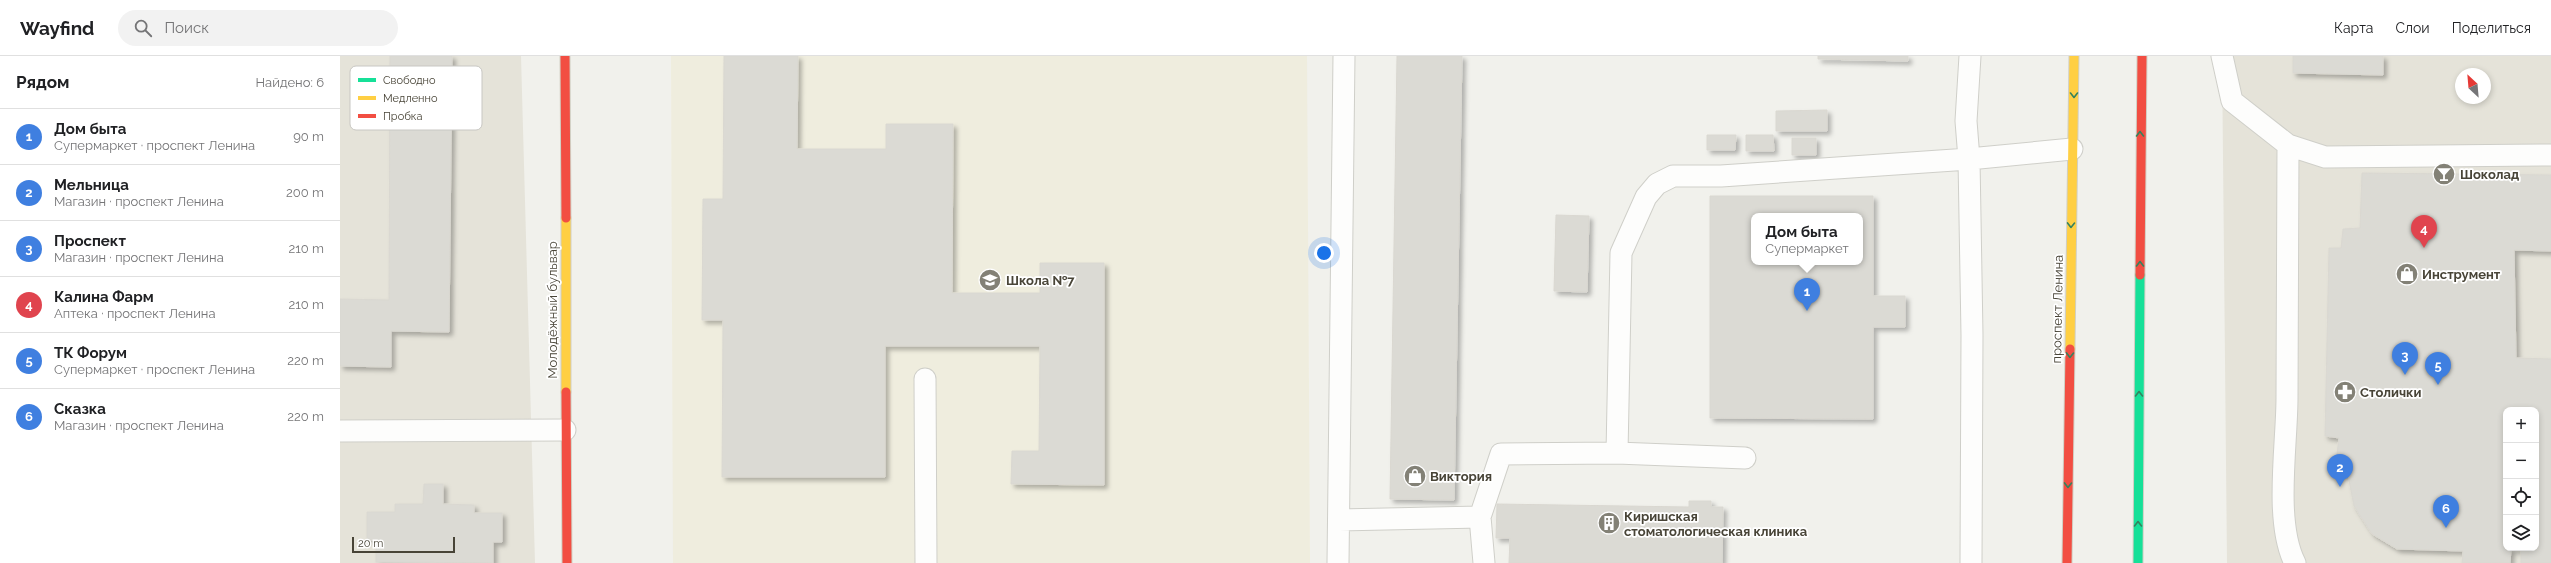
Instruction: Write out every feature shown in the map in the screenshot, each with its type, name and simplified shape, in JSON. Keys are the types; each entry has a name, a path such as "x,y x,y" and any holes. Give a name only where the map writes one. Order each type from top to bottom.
{"street":[{"name":"Молодёжный бульвар","path":"565,56 565,430 567,563"},
{"name":"проспект Ленина","path":"2067,563 2074,56"},
{"path":"2138,563 2142,56"}],"lane":[{"path":"1338,563 1344,56"},
{"path":"1970,56 1966,120 1969,159 1972,335 1971,563"},
{"path":"2222,56 2232,100 2288,145 2325,157 2551,155"},
{"path":"2288,145 2287,399 2284,500 2288,548 2295,563"},
{"path":"1617,453 1621,253 1646,197 1657,184 1673,176 1721,176 1969,159 2072,149"},
{"path":"925,379 926,563"},
{"path":"340,432 565,430"},
{"path":"1484,563 1480,517 1501,454 1617,453 1745,458"},
{"path":"1339,520 1480,517"}],"shaded area":[{"path":"340,56 521,56 535,563 340,563"},
{"name":"Школа №7","path":"671,56 1307,56 1310,563 673,563"},
{"path":"2222,56 2551,56 2551,563 2227,563"}],"building":[{"path":"390,56 452,56 452,66 390,66"},
{"path":"724,56 798,56 797,149 886,149 886,124 953,124 952,293 1040,293 1040,263 1104,263 1104,485 1011,484 1012,451 1039,451 1040,346 885,346 885,477 722,477 723,320 702,320 703,199 723,199"},
{"path":"1397,56 1462,56 1454,500 1390,499"},
{"path":"1818,56 1908,56 1908,61 1818,59"},
{"path":"2293,56 2383,56 2383,75 2293,73"},
{"path":"1827,110 1827,131 1776,131 1776,111"},
{"path":"390,130 451,130 449,332 391,331 391,367 340,366 340,299 389,300"},
{"path":"1707,135 1736,135 1735,150 1707,150"},
{"path":"1746,135 1773,135 1774,151 1746,151"},
{"path":"1792,138 1816,138 1816,155 1792,155"},
{"path":"2362,173 2551,175 2551,251 2514,250 2516,358 2551,359 2551,563 2521,563 2521,551 2539,551 2539,407 2503,407 2503,551 2511,551 2510,563 2462,563 2463,551 2397,549 2372,534 2354,506 2348,475 2335,470 2339,438 2325,436 2329,248 2341,248 2343,229 2360,228"},
{"path":"1710,196 1873,196 1873,296 1905,296 1905,327 1873,327 1873,419 1710,418"},
{"path":"1556,215 1589,216 1587,292 1554,291"},
{"path":"424,484 443,484 443,504 474,505 474,513 502,513 502,542 493,542 493,563 376,562 376,540 367,540 367,512 395,512 395,504 423,504"},
{"name":"Киришская стоматологическая клиника","path":"1689,501 1711,501 1711,507 1723,507 1722,563 1509,563 1510,538 1496,538 1497,504 1689,507"}],"traffic: fast":[{"path":"2138,563 2140,275"}],"traffic: slow":[{"path":"2070,349 2074,56"},
{"path":"566,218 566,392"}],"traffic: jam":[{"path":"565,56 566,218"},
{"path":"2140,275 2142,56"},
{"path":"2067,563 2070,349"},
{"path":"566,392 567,563"}],"place":[{"name":"Шоколад","path":"2444,174"},
{"name":"Калина Фарм","path":"2424,248"},
{"name":"Инструмент","path":"2407,274"},
{"name":"Школа №7","path":"990,280"},
{"name":"Дом быта","path":"1807,311"},
{"name":"Проспект","path":"2405,375"},
{"name":"ТК Форум","path":"2438,385"},
{"name":"Столички","path":"2345,392"},
{"name":"Виктория","path":"1415,476"},
{"name":"Мельница","path":"2340,487"},
{"name":"Киришская стоматологическая клиника","path":"1609,523"},
{"name":"Сказка","path":"2446,528"}]}
